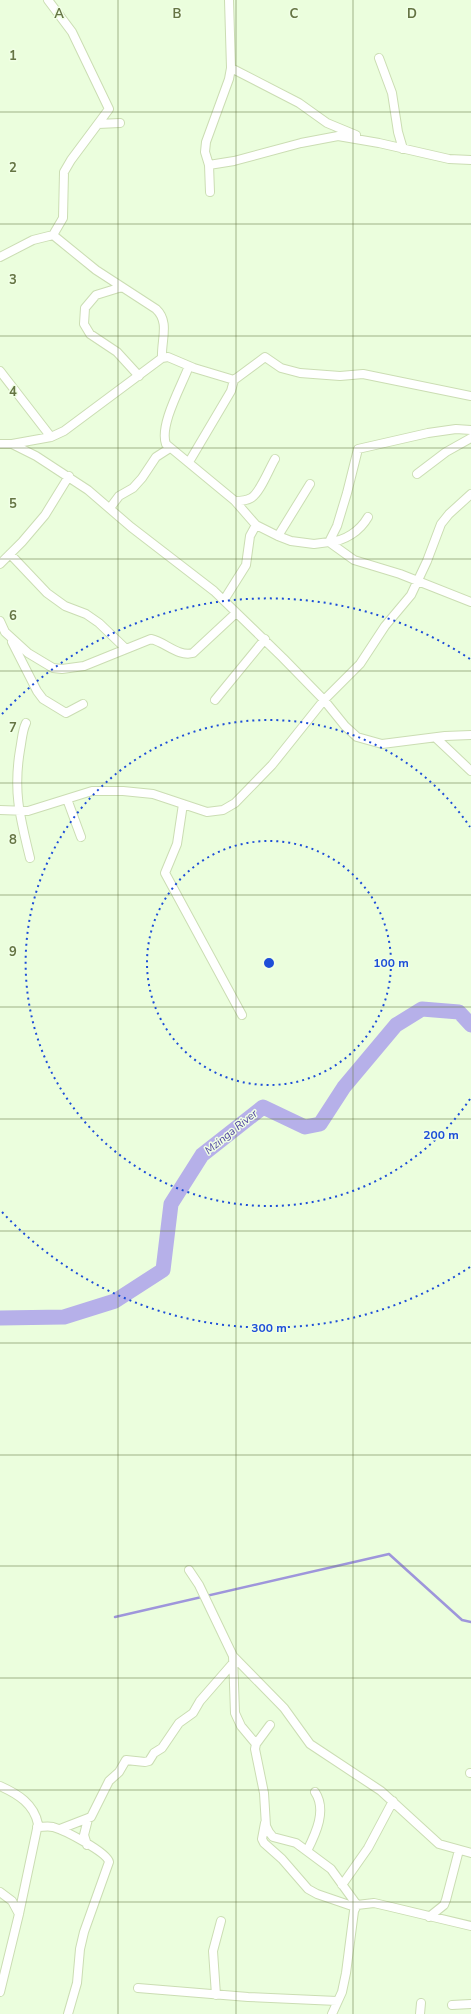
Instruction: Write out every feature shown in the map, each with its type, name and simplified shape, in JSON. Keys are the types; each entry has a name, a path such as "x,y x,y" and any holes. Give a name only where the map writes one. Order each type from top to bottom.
{"street":[{"path":"0,257 34,240 53,235 63,218 64,172 71,160 109,109 72,32 48,0"},
{"path":"210,192 209,165 205,152 206,142 229,79 231,68 229,0"},
{"path":"379,58 392,93 398,132 403,149"},
{"path":"231,68 299,103 327,123 373,143"},
{"path":"98,124 120,123"},
{"path":"209,165 234,162 301,143 338,136 454,160 471,160"},
{"path":"53,235 96,270 163,315 165,322 162,358"},
{"path":"122,287 96,295 85,308 84,324 90,334 117,352 139,376"},
{"path":"0,444 12,444 51,437 64,432 162,358 168,357 189,366 234,380"},
{"path":"189,462 231,390 234,380 265,357 281,368 300,373 340,376 363,374 471,396"},
{"path":"189,366 171,411 164,435 166,444 235,501 256,525 278,536 314,544 337,541 356,532 368,517"},
{"path":"0,371 51,437"},
{"path":"329,542 337,526 358,449 428,433 456,429 471,430"},
{"path":"417,474 446,452 471,438"},
{"path":"12,444 69,476 224,600 265,639 324,700 345,726 354,734 366,740 382,744 471,735"},
{"path":"110,508 119,496 133,488 142,478 156,457 170,448"},
{"path":"235,501 243,501 251,498 256,493 275,459"},
{"path":"0,564 22,542 45,515 69,476"},
{"path":"278,536 310,484"},
{"path":"0,810 18,812 28,811 92,792 123,791 153,794 196,809 215,812 228,808 235,803 263,774 324,700 360,664 385,626 411,594 442,524 449,514 471,494"},
{"path":"224,600 246,565 250,536 256,525"},
{"path":"329,542 354,560 418,581 471,602"},
{"path":"10,554 47,593 65,606 76,608 99,623 126,649"},
{"path":"5,634 28,653 53,668 62,669 84,666 150,639 181,653 187,655 193,654 236,612"},
{"path":"0,621 5,634 43,699 66,713 83,704"},
{"path":"215,700 265,639"},
{"path":"26,723 16,777 18,812 30,858"},
{"path":"436,738 471,772"},
{"path":"67,799 81,837"},
{"path":"183,804 177,844 165,873 242,1015"},
{"path":"189,1570 199,1584 234,1659 284,1708 310,1744 393,1801 432,1839 447,1847 471,1853"},
{"path":"234,1659 235,1713 241,1726 256,1744"},
{"path":"87,1845 84,1835 88,1819 102,1798 109,1781 119,1772 126,1760 149,1761 154,1752 162,1748 179,1723 193,1713 200,1701 234,1659"},
{"path":"270,1725 256,1744 255,1749 264,1793 266,1826 273,1838 291,1841 307,1850 330,1869 356,1906 346,1973 338,2001 332,2014"},
{"path":"0,1786 16,1793 25,1800 35,1814 37,1827 19,1914 0,1991"},
{"path":"307,1850 313,1838 320,1814 320,1802 315,1792"},
{"path":"342,1885 368,1848 393,1801"},
{"path":"266,1818 262,1839 264,1843 282,1859 308,1889 317,1894 356,1906 374,1903 471,1926"},
{"path":"60,1829 88,1819"},
{"path":"37,1827 51,1826 60,1829 106,1856 109,1862 84,1932 80,1949 77,1983 68,2014"},
{"path":"429,1917 444,1905 459,1850"},
{"path":"0,1892 12,1901 19,1914"},
{"path":"216,1995 213,1951 221,1921"},
{"path":"138,1988 216,1995 338,2001"},
{"path":"420,2014 421,2003"},
{"path":"452,2004 471,2004"}],"waterway":[{"name":"Mzinga River","path":"0,1318 64,1317 115,1301 163,1270 171,1204 202,1155 263,1107 305,1127 320,1124 344,1087 396,1025 422,1009 459,1012 471,1025"},
{"path":"115,1617 389,1554 462,1620 471,1622"}]}
